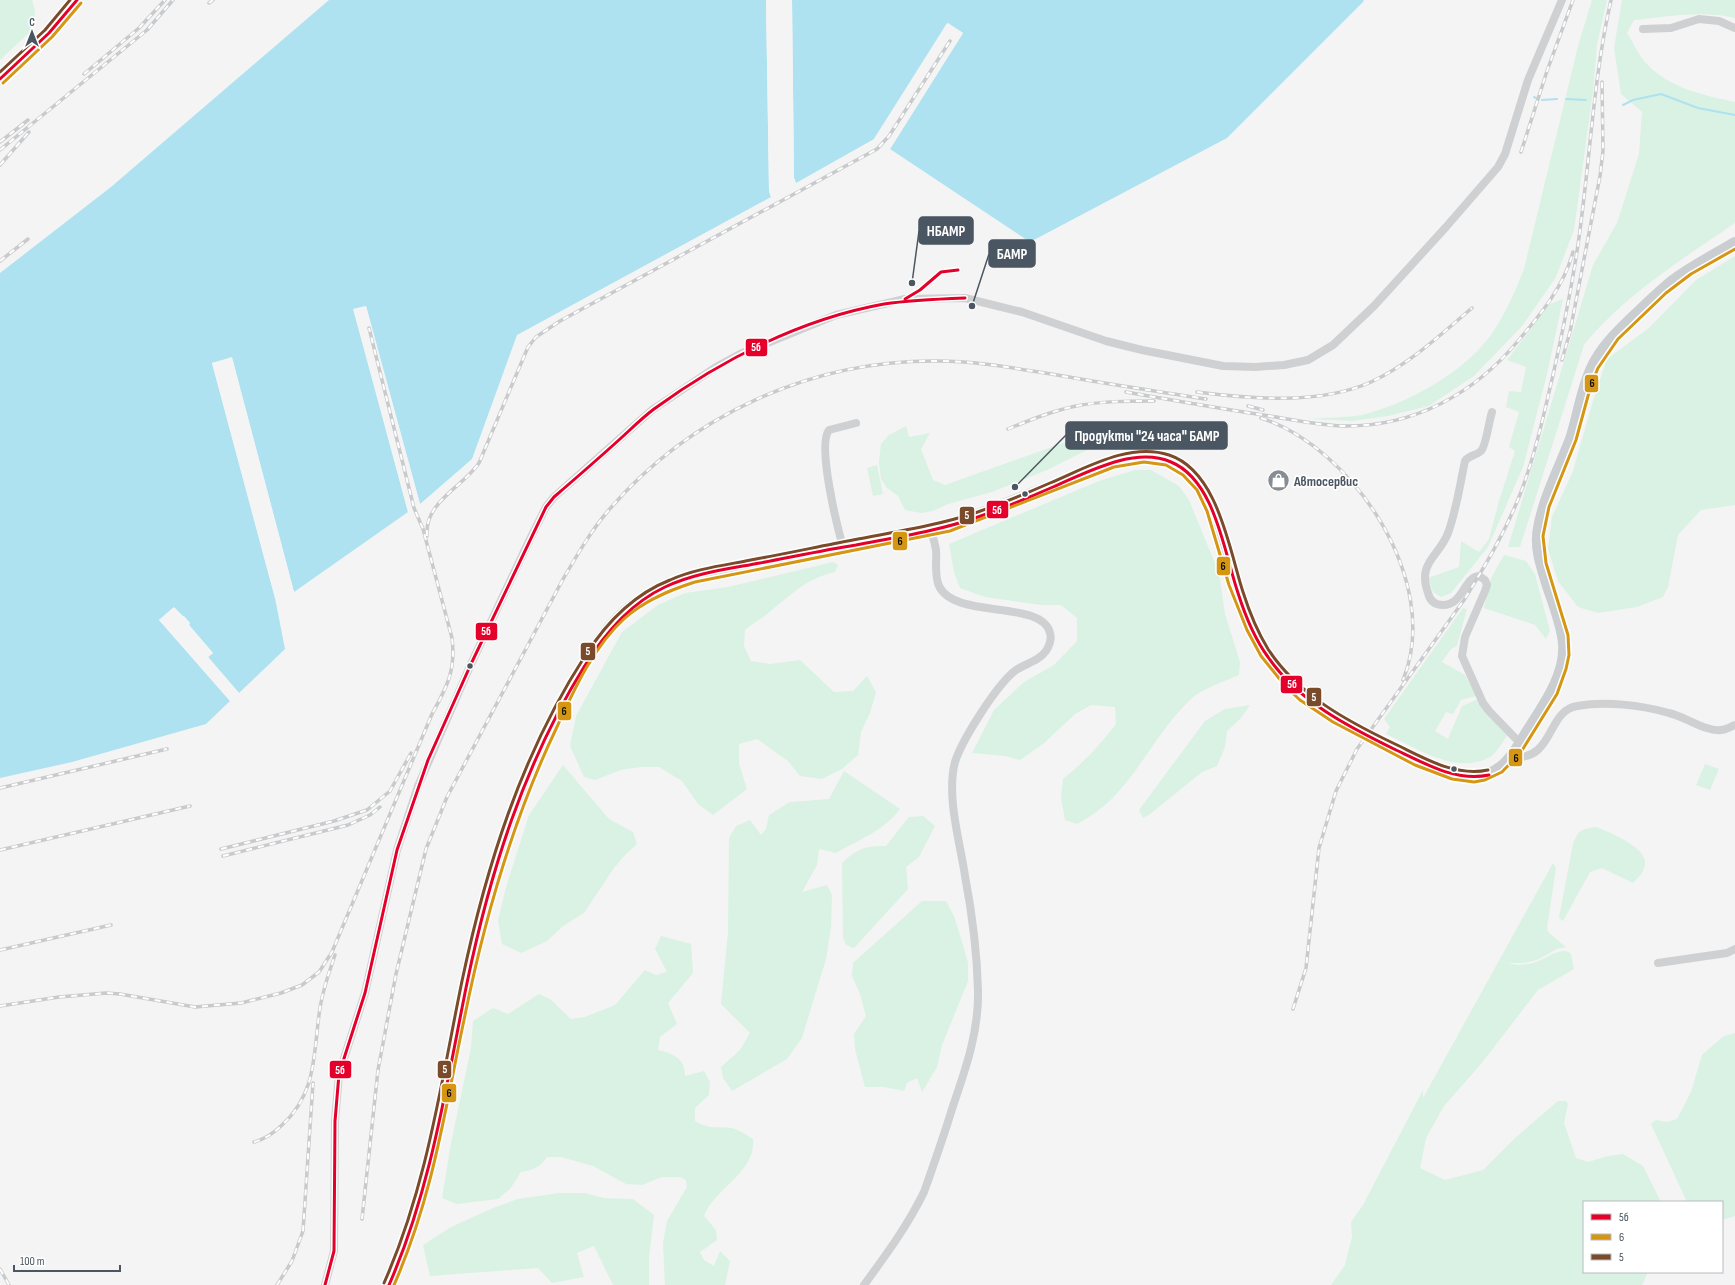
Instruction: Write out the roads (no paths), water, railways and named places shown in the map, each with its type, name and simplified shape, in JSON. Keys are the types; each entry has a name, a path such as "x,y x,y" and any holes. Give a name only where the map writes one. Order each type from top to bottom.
{"main road":[{"path":"0,80 49,33 77,0"},
{"path":"389,1285 410,1240 419,1209 439,1125 461,1012 493,877 527,777 566,696 585,664 600,640 621,616 632,607 652,594 670,585 717,572 931,531 978,516 1129,457 1145,456 1170,460 1193,476 1212,506 1239,597 1254,634 1277,670 1297,691 1340,720 1410,757 1453,774 1465,777 1489,775 1498,771 1512,757 1521,744 1547,701 1563,665 1564,641 1541,565 1538,538 1542,514 1573,432 1592,369 1603,350 1614,336 1655,296 1676,278 1735,243"}],"street":[{"path":"325,1285 334,1251 335,1121 339,1074 365,993 397,850 418,786 468,671 530,539 546,507 554,497 652,410 716,367 766,343 836,315 905,300 965,298 1022,312 1106,341 1142,350 1223,366 1255,367 1284,365 1308,360 1333,345 1374,306 1498,167 1505,154 1528,80 1562,0"},
{"path":"1643,28 1671,28 1699,19 1719,21 1735,28"},
{"path":"1492,412 1484,448 1478,453 1468,457 1465,462 1448,533 1442,545 1432,555 1426,569 1424,582 1430,599 1436,604 1443,605 1450,604 1458,598 1471,579 1476,576 1479,576 1485,580 1485,591 1465,637 1462,656 1486,707 1521,744"},
{"path":"843,547 825,458 824,442 826,434 829,430 856,423"},
{"path":"864,1285 884,1258 924,1192 970,1057 975,1033 978,990 976,958 967,887 952,796 955,764 967,734 1004,681 1015,671 1045,653 1050,639 1047,625 1041,619 1029,615 982,608 955,599 946,594 939,586 936,551 931,531"},
{"path":"1512,757 1521,758 1535,753 1541,748 1560,718 1567,711 1577,706 1614,705 1647,708 1679,716 1712,730 1721,730 1735,725"},
{"path":"1658,963 1727,953 1735,949"}],"water":[{"path":"329,0 766,0 769,191 771,197 517,335 472,459 420,504 366,306 354,309 408,512 294,592 232,358 212,363 275,598 285,649 239,693 208,657 213,653 189,625 190,623 184,616 182,617 173,608 159,620 230,701 206,724 72,762 0,778 0,273 111,187"},
{"path":"792,0 1364,1 1227,138 1030,242 890,149 963,33 948,23 874,139 796,183 794,178"}],"waterway":[{"path":"1623,105 1633,100 1661,94 1698,108 1735,115"},
{"path":"1542,100 1557,99"},
{"path":"1566,99 1586,100"}],"railway":[{"path":"84,74 139,28 165,0"},
{"path":"0,150 147,30 173,0"},
{"path":"209,3 213,0"},
{"path":"1521,152 1547,71 1573,0"},
{"path":"1293,1009 1306,968 1319,848 1336,791 1357,749 1464,600 1480,574 1509,521 1531,464 1566,315 1580,234 1597,80 1611,0"},
{"path":"427,536 428,524 438,504 464,480 479,463 528,347 536,337 560,321 877,149 889,136 950,41"},
{"path":"1562,360 1570,332 1600,176 1603,151 1602,82"},
{"path":"0,142 28,120"},
{"path":"0,165 29,132"},
{"path":"0,261 28,239"},
{"path":"1126,392 1303,422 1343,426 1369,425 1394,421 1418,414 1441,404 1462,391 1482,377 1501,360 1527,331 1551,299 1564,276 1573,252"},
{"path":"1197,392 1240,397 1285,398 1308,397 1351,389 1371,382 1399,367 1436,339 1472,308"},
{"path":"0,1006 59,997 106,993 195,1007 241,1003 281,993 302,985 319,972 332,952 432,714 446,687 453,660 452,638 423,529 414,508 369,328"},
{"path":"362,1219 378,1070 396,974 426,849 447,797 562,581 601,519 641,477 676,447 715,421 756,400 799,383 844,371 890,363 952,361 983,364 1206,399"},
{"path":"1008,429 1050,413 1085,404 1124,401 1154,401"},
{"path":"1248,406 1263,410"},
{"path":"1261,418 1295,434 1328,458 1357,489 1382,524 1400,562 1411,602 1412,642 1403,680"},
{"path":"0,788 167,749"},
{"path":"221,849 334,821 367,810 390,791 411,753"},
{"path":"0,850 190,806"},
{"path":"223,856 348,825 370,815 380,807"},
{"path":"0,950 111,925"},
{"path":"254,1142 265,1138 279,1128 294,1112 302,1099 312,1071 321,1001 335,955"},
{"path":"277,1285 292,1261 303,1231 313,1083"},
{"path":"0,1269 9,1285"}],"place":[{"name":"НБАМР","path":"912,283"},
{"name":"БАМР","path":"972,306"},
{"name":"Автосервис","path":"1279,481"},
{"name":"Продукты \"24 часа\" БАМР","path":"1015,487"}]}
